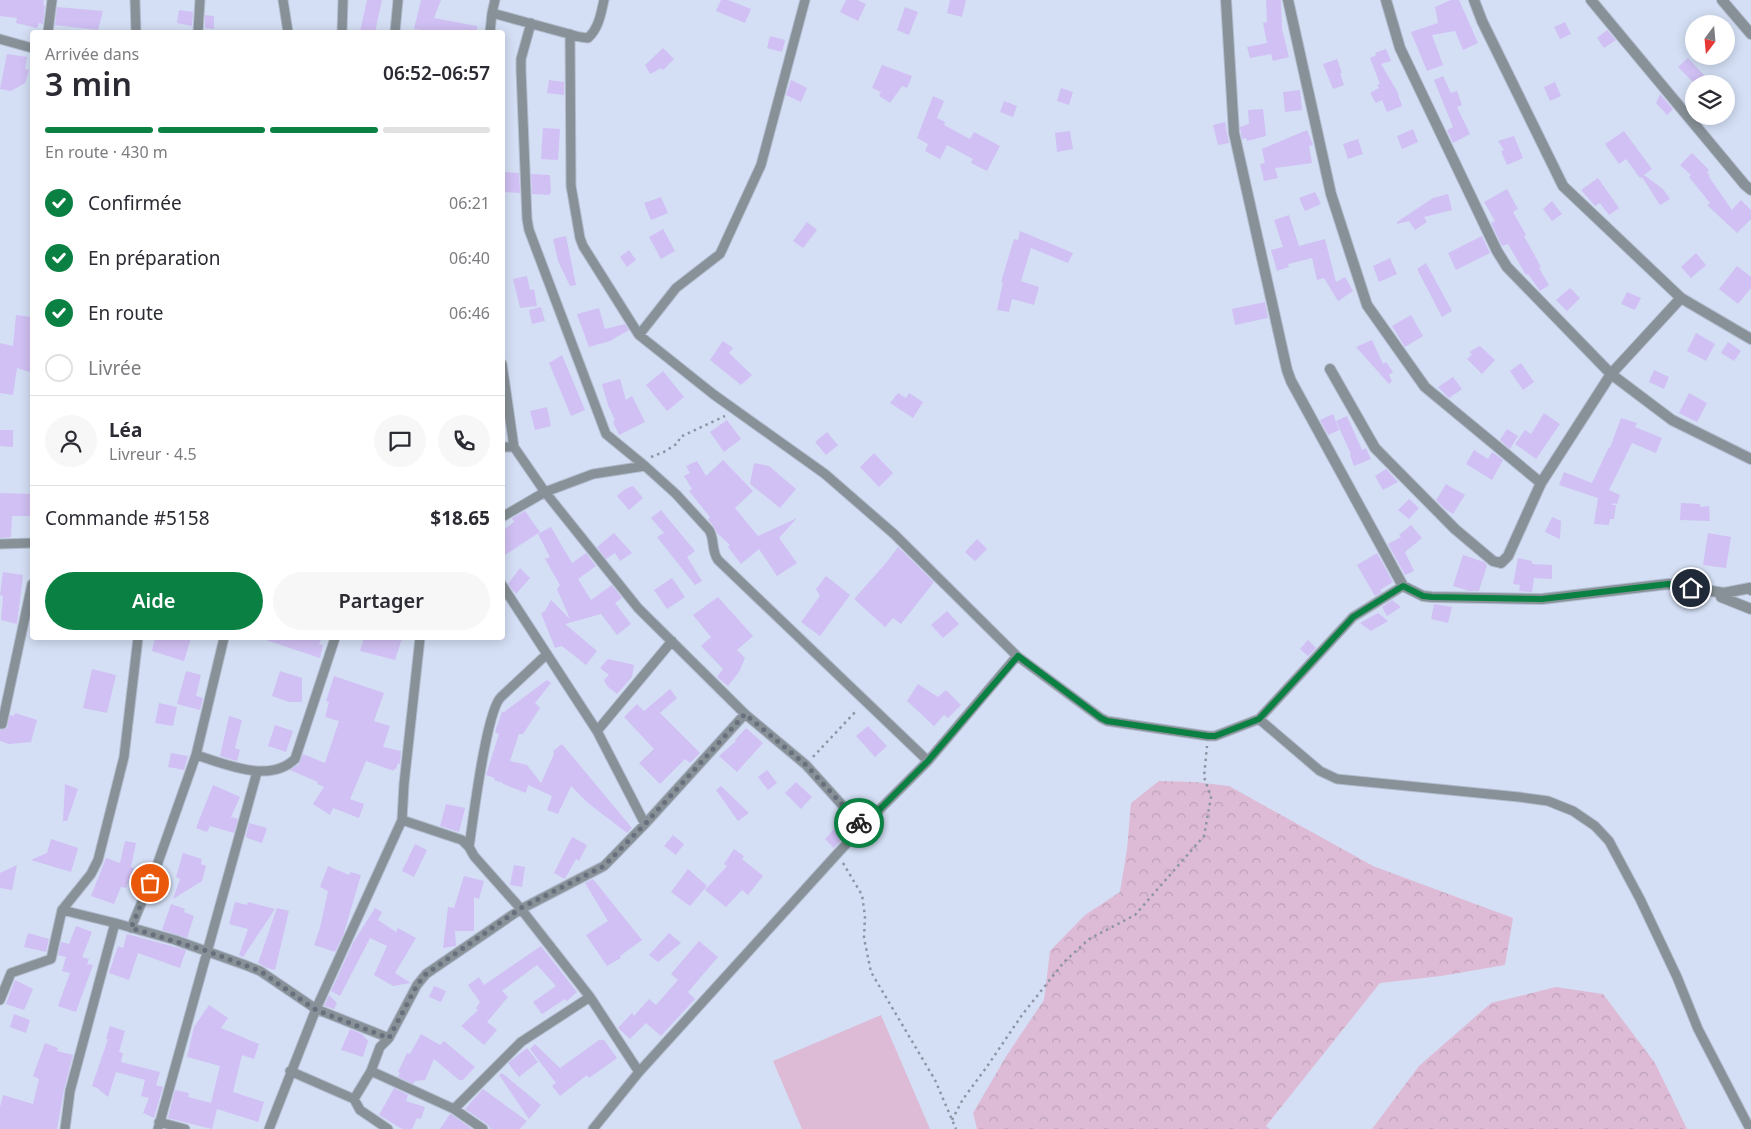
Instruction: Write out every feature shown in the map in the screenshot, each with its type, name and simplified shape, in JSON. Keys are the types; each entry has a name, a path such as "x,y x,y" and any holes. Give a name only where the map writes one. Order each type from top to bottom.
{"street":[{"path":"1226,0 1234,133 1287,370 1291,381 1403,586 1423,596 1432,597 1542,599 1668,584 1724,593 1751,589"},
{"path":"1288,0 1331,194 1367,305 1425,387 1540,484"},
{"path":"1386,0 1400,48 1497,251 1507,267 1611,374 1672,420 1751,460"},
{"path":"1474,0 1478,13 1563,186 1681,298 1751,339"},
{"path":"1591,0 1732,170 1751,190"},
{"path":"1722,0 1751,34"},
{"path":"1330,369 1375,448 1455,528 1493,561 1501,563 1508,556 1540,484 1611,374 1681,298"},
{"path":"1724,593 1721,597 1751,610"}],"lane":[{"path":"48,30 52,0"},
{"path":"136,0 136,30"},
{"path":"198,30 200,0"},
{"path":"282,0 288,30"},
{"path":"342,0 342,30"},
{"path":"395,30 398,0"},
{"path":"490,30 495,0"},
{"path":"492,13 588,38 598,24 604,0"},
{"path":"639,335 670,294 715,259 723,248 762,165 805,0"},
{"path":"531,23 521,59 529,230 606,434 676,494 709,530 713,537 716,557 928,761"},
{"path":"570,34 571,186 580,238 583,246 639,335 736,410 825,474 894,534 1018,656 1101,718 1107,721 1208,736 1220,734 1259,719 1353,617 1403,586"},
{"path":"0,39 30,47"},
{"path":"505,385 514,447 545,492 638,608 745,714 806,765 862,827"},
{"path":"505,446 514,447"},
{"path":"505,515 545,492 593,474 643,464"},
{"path":"0,544 30,543"},
{"path":"505,591 597,731 645,824"},
{"path":"0,724 2,724 30,593"},
{"path":"0,1000 10,973 50,959 62,910 91,874 98,860 124,757 138,640"},
{"path":"131,928 156,868 196,755 224,640"},
{"path":"196,755 257,772 287,767 295,759 334,640"},
{"path":"269,1129 290,1071 316,1010 402,820 420,640"},
{"path":"597,731 672,641"},
{"path":"469,847 483,755 495,705 547,654"},
{"path":"593,1129 639,1072 862,827 928,761 1018,656"},
{"path":"354,1099 371,1071 380,1047 389,1038 417,985 426,974 521,908 604,866 745,714"},
{"path":"1259,719 1320,771 1336,779 1548,801 1573,811 1595,826 1609,840 1640,900 1677,977 1698,1029 1750,1129"},
{"path":"185,1129 158,1126 257,772"},
{"path":"402,820 462,840 469,847 474,856 521,908 590,997 639,1072"},
{"path":"62,910 115,923 207,951 260,971 316,1010 389,1038"},
{"path":"65,1129 70,1091 115,923"},
{"path":"454,1109 521,1042 590,997"},
{"path":"290,1071 354,1099 360,1110 388,1129"},
{"path":"371,1071 454,1109 483,1129"}],"path":[{"path":"643,464 678,443 680,437 720,420 736,410"},
{"path":"806,765 865,702"},
{"path":"952,1120 963,1099 1022,1015 1064,962 1089,939 1135,915 1204,836 1211,797 1204,777 1208,736"},
{"path":"837,854 862,895 865,916 864,938 871,972 935,1080 956,1129"}],"green space":[{"path":"1159,781 1195,782 1229,786 1373,866 1513,918 1505,965 1441,976 1380,983 1266,1126 1270,1129 977,1129 973,1113 1007,1055 1044,1000 1050,951 1085,915 1120,892 1127,849 1131,803"},
{"path":"1556,987 1603,994 1655,1063 1687,1129 1372,1129 1419,1066 1491,1003"},
{"path":"881,1015 930,1129 802,1129 773,1061"}],"building":[{"path":"0,0 44,0 43,24 39,23 37,28 16,23 17,18 0,16"},
{"path":"367,0 382,0 375,30 360,30"},
{"path":"421,0 441,0 434,18 477,26 477,30 414,29"},
{"path":"721,0 728,0 751,9 745,23 716,11"},
{"path":"846,0 857,0 866,4 858,21 840,12"},
{"path":"950,0 966,0 962,17 947,13"},
{"path":"1266,0 1281,0 1282,29 1289,57 1273,61 1271,54 1250,58 1247,47 1267,43 1263,23 1267,22"},
{"path":"1451,0 1459,0 1478,43 1463,50 1455,31 1432,35 1443,65 1427,71 1411,32 1438,23 1435,7"},
{"path":"57,7 103,11 98,30 55,25"},
{"path":"905,7 918,12 909,35 897,30"},
{"path":"179,10 193,12 192,26 177,23"},
{"path":"205,15 214,16 214,29 205,28"},
{"path":"1565,22 1571,34 1560,39 1554,27"},
{"path":"1607,30 1616,40 1604,48 1597,38"},
{"path":"770,36 785,40 782,52 767,48"},
{"path":"663,48 674,59 663,70 661,68 650,74 645,65"},
{"path":"1386,49 1391,61 1381,64 1397,91 1402,106 1387,112 1382,100 1376,103 1370,93 1379,88 1377,85 1380,84 1370,58 1376,55 1375,53"},
{"path":"7,54 27,57 25,69 29,70 25,83 11,91 0,89"},
{"path":"1337,59 1344,85 1333,89 1323,64"},
{"path":"1685,61 1685,65 1695,65 1704,75 1686,75 1678,67"},
{"path":"882,65 912,76 907,88 902,86 890,103 879,96 881,92 872,88"},
{"path":"1443,76 1451,93 1457,91 1462,105 1457,107 1470,134 1453,143 1447,130 1453,127 1434,80"},
{"path":"549,80 564,82 564,95 547,93"},
{"path":"791,80 807,88 801,102 786,95"},
{"path":"1555,82 1561,96 1550,101 1544,87"},
{"path":"1061,88 1073,92 1069,105 1057,101"},
{"path":"1300,90 1302,110 1285,112 1283,92"},
{"path":"1660,94 1673,109 1667,115 1656,103"},
{"path":"933,96 944,101 937,118 945,122 944,125 970,139 974,132 1000,146 987,171 971,163 973,159 947,145 940,159 925,151 928,144 917,138"},
{"path":"1004,101 1017,106 1013,117 1000,112"},
{"path":"1263,109 1266,136 1247,141 1246,138 1242,139 1240,127 1249,124 1248,110"},
{"path":"1225,122 1229,143 1218,145 1213,125"},
{"path":"543,128 560,129 558,160 541,159"},
{"path":"1413,129 1418,142 1402,149 1397,136"},
{"path":"1307,130 1313,145 1309,146 1312,163 1275,168 1278,178 1264,181 1260,164 1265,163 1262,149"},
{"path":"1070,131 1073,149 1057,152 1055,133"},
{"path":"1624,131 1652,169 1644,175 1663,189 1670,199 1660,205 1642,177 1640,178 1626,159 1619,164 1605,144"},
{"path":"1514,136 1523,158 1507,165 1501,151 1504,150 1498,141"},
{"path":"1358,139 1363,154 1348,159 1343,144"},
{"path":"1692,153 1709,170 1707,172 1709,177 1732,210 1741,200 1751,210 1751,219 1737,233 1707,205 1710,203 1689,177 1691,175 1680,165"},
{"path":"505,172 519,173 520,193 505,192"},
{"path":"531,174 550,175 550,195 532,194"},
{"path":"1598,178 1619,208 1609,215 1600,203 1595,206 1581,190"},
{"path":"1507,189 1518,209 1513,212 1549,285 1540,291 1528,274 1526,275 1508,244 1502,246 1491,223 1495,221 1484,202"},
{"path":"1315,192 1321,204 1305,211 1299,198"},
{"path":"1448,194 1452,210 1424,217 1427,222 1415,230 1409,221 1397,224 1397,222 1433,198"},
{"path":"661,197 668,213 651,220 644,203"},
{"path":"1552,201 1562,214 1552,221 1543,209"},
{"path":"1289,215 1299,246 1325,239 1336,282 1345,277 1353,291 1341,300 1338,301 1324,278 1317,280 1312,258 1288,264 1289,267 1277,271 1271,250 1283,247 1274,220"},
{"path":"807,222 817,230 803,248 793,241"},
{"path":"663,229 675,251 661,259 649,237"},
{"path":"1020,231 1073,253 1068,263 1031,248 1021,281 1039,287 1034,305 1012,299 1009,312 997,310 1003,282 1001,282 1014,239 1018,240"},
{"path":"566,236 576,285 570,286 558,261 553,239"},
{"path":"1482,236 1490,253 1456,270 1448,253"},
{"path":"629,250 636,260 627,267 620,257"},
{"path":"1696,253 1706,265 1691,278 1681,267"},
{"path":"1390,258 1397,274 1379,282 1373,266"},
{"path":"1426,263 1452,311 1442,317 1417,269"},
{"path":"1737,266 1751,277 1751,288 1738,304 1719,289"},
{"path":"527,276 530,290 534,289 537,306 520,308 513,279"},
{"path":"1570,288 1580,298 1567,311 1556,300"},
{"path":"1627,292 1641,298 1635,310 1621,304"},
{"path":"1265,302 1268,318 1235,325 1232,309"},
{"path":"541,307 545,321 532,324 529,310"},
{"path":"599,308 605,329 625,324 629,330 610,341 589,347 577,314"},
{"path":"16,315 30,317 30,372 17,368 13,395 0,393 0,343 13,346"},
{"path":"1411,315 1423,336 1405,347 1392,326"},
{"path":"1696,333 1715,344 1706,361 1687,351"},
{"path":"1372,340 1383,364 1386,362 1393,372 1389,375 1392,381 1389,384 1356,347"},
{"path":"723,341 733,348 729,353 752,375 741,385 710,360"},
{"path":"1728,342 1741,351 1734,361 1721,353"},
{"path":"1480,346 1495,360 1482,374 1467,359 1472,354 1469,352"},
{"path":"562,355 585,410 571,416 549,363"},
{"path":"1521,363 1534,382 1523,390 1510,371"},
{"path":"1654,370 1669,377 1664,389 1649,382"},
{"path":"663,371 684,397 667,411 646,385"},
{"path":"1453,377 1462,389 1449,398 1438,387"},
{"path":"620,379 626,400 632,396 645,422 619,435 613,422 615,420 602,384"},
{"path":"898,393 906,398 909,393 923,402 913,418 890,403"},
{"path":"1689,393 1707,403 1697,422 1679,413"},
{"path":"547,407 551,426 535,430 530,411"},
{"path":"1544,413 1560,424 1536,459 1515,444 1525,430 1531,434"},
{"path":"1333,414 1339,430 1328,435 1320,420"},
{"path":"1347,416 1362,450 1366,448 1371,459 1354,466 1351,454 1336,421"},
{"path":"1621,418 1637,423 1635,427 1662,438 1656,453 1632,443 1609,490 1620,495 1617,504 1613,503 1612,505 1616,505 1614,519 1610,519 1609,525 1594,524 1598,498 1559,485 1564,472 1592,483 1610,448"},
{"path":"727,420 741,439 724,452 710,432"},
{"path":"1507,429 1518,436 1510,449 1500,440"},
{"path":"0,430 13,430 13,447 0,446"},
{"path":"827,432 838,445 826,455 815,442"},
{"path":"1474,450 1488,459 1492,452 1503,460 1492,480 1466,464"},
{"path":"874,453 893,473 879,487 860,467"},
{"path":"723,460 753,491 735,508 758,536 797,518 779,538 797,563 777,576 759,549 741,564 728,547 730,545 717,533 708,519 710,517 689,491 692,489 684,476 690,473 686,466 697,461 706,476"},
{"path":"754,463 769,466 796,489 780,508 750,484"},
{"path":"1386,469 1398,482 1383,490 1375,476"},
{"path":"1446,484 1465,495 1453,514 1436,500"},
{"path":"633,486 643,498 629,510 617,496 625,489"},
{"path":"0,493 30,494 30,516 12,516 11,537 0,538"},
{"path":"1409,499 1419,508 1409,519 1398,510"},
{"path":"1681,503 1700,504 1700,507 1709,506 1710,521 1680,520"},
{"path":"661,510 695,551 687,557 702,581 695,585 657,537 664,533 651,518"},
{"path":"525,511 540,532 505,555 505,529 514,522 512,518"},
{"path":"1552,517 1561,521 1560,539 1545,532"},
{"path":"1411,525 1422,538 1405,552 1414,571 1405,575 1388,544 1401,537 1399,535"},
{"path":"551,527 572,563 586,553 596,566 578,579 591,600 612,585 622,598 615,603 631,624 617,635 601,614 565,624 597,651 586,665 562,646 555,648 541,613 545,611 551,600 570,619 557,589 560,585 545,559 550,557 538,534"},
{"path":"614,533 632,553 620,561 615,553 606,559 597,547"},
{"path":"1708,533 1731,537 1726,568 1703,565"},
{"path":"977,539 987,549 975,561 965,552"},
{"path":"898,547 934,582 901,624 893,618 885,627 854,599"},
{"path":"1377,553 1393,582 1380,590 1382,592 1375,596 1357,565"},
{"path":"1463,555 1484,562 1487,565 1479,591 1469,591 1453,586"},
{"path":"1518,558 1532,561 1532,564 1552,565 1552,579 1534,578 1532,592 1519,591 1520,585 1513,584"},
{"path":"520,568 530,578 516,594 508,584"},
{"path":"3,572 23,575 17,624 1,620 3,596 0,595"},
{"path":"826,576 850,595 820,636 801,622 820,596 816,589"},
{"path":"672,578 685,597 667,609 654,590"},
{"path":"718,597 753,636 737,650 745,658 739,672 728,686 717,677 723,669 701,646 711,637 693,615"},
{"path":"1392,600 1401,607 1387,616 1382,607"},
{"path":"1434,604 1452,607 1448,623 1431,619"},
{"path":"947,611 959,624 943,638 931,625"},
{"path":"1378,613 1388,621 1371,631 1360,623"},
{"path":"155,640 190,640 184,661 152,651"},
{"path":"266,640 321,640 319,644 323,645 320,658"},
{"path":"363,640 401,640 395,660 360,651"},
{"path":"1308,640 1316,648 1308,656 1300,649"},
{"path":"608,659 634,665 632,677 617,694 607,686 604,680 609,675 600,668"},
{"path":"92,669 116,675 107,713 83,708"},
{"path":"186,671 201,675 196,696 203,698 200,710 177,704"},
{"path":"280,671 302,678 302,702 289,702 272,696"},
{"path":"334,676 384,693 374,721 390,726 383,747 401,751 400,764 398,763 394,771 366,761 350,799 364,804 359,818 333,808 330,815 313,804 324,787 317,784 318,782 290,770 299,764 303,754 325,763 339,721 325,717 329,702 326,701"},
{"path":"547,680 551,683 535,703 540,708 523,734 519,734 510,761 527,765 541,783 554,754 553,751 562,744 632,828 627,833 588,803 571,786 558,814 547,810 552,796 528,785 526,793 486,775 499,734 495,732 502,712"},
{"path":"918,684 938,697 946,690 961,705 948,718 944,715 934,726 907,701"},
{"path":"670,689 677,698 660,713 700,753 690,763 685,759 660,784 639,763 654,749 624,717 637,704 644,711"},
{"path":"159,703 177,707 173,726 155,723"},
{"path":"15,713 37,720 31,742 9,744 0,741 0,730 7,728 10,715 14,716"},
{"path":"229,716 242,720 235,748 240,750 237,761 220,756"},
{"path":"275,725 293,731 286,752 268,746"},
{"path":"868,726 887,746 875,757 856,736"},
{"path":"746,728 763,743 737,772 719,756 736,741"},
{"path":"171,753 188,756 184,770 168,767"},
{"path":"767,770 777,783 768,790 758,777"},
{"path":"796,782 812,797 801,809 785,793"},
{"path":"65,784 78,789 67,821 63,821"},
{"path":"213,785 240,797 231,817 238,819 234,833 210,826 207,832 196,828"},
{"path":"721,786 749,813 738,821 716,790"},
{"path":"446,804 465,808 459,832 440,826"},
{"path":"249,823 267,828 262,843 247,838"},
{"path":"835,828 845,836 834,848 825,839"},
{"path":"673,835 684,844 676,855 664,846"},
{"path":"572,837 587,845 579,861 576,859 565,879 554,873"},
{"path":"51,839 78,848 71,872 31,860 47,853"},
{"path":"125,841 136,843 131,867 134,868 126,888 121,887 114,904 91,896 106,858 120,863"},
{"path":"415,844 427,850 414,877 402,871"},
{"path":"734,849 744,856 742,859 763,876 748,895 742,890 726,907 705,890 727,866 724,864"},
{"path":"183,853 202,859 201,864 206,866 202,881 173,899 180,879 176,877"},
{"path":"17,865 12,890 0,888 0,873"},
{"path":"514,865 525,867 522,887 510,885"},
{"path":"328,866 349,875 350,872 361,875 343,936 335,952 314,945 320,928 328,891 320,887"},
{"path":"688,869 707,886 690,906 671,892"},
{"path":"464,876 484,881 479,899 474,897 474,931 455,931 456,946 443,948 448,907 454,908"},
{"path":"593,879 642,940 620,956 621,958 607,966 586,935 608,921 585,883"},
{"path":"235,902 247,905 248,902 275,909 243,957 239,955 248,929 229,924"},
{"path":"171,904 185,909 184,912 194,916 187,938 162,930"},
{"path":"277,908 289,911 275,970 258,963"},
{"path":"375,908 382,912 378,920 396,932 398,928 416,938 395,973 411,983 393,986 374,975 387,946 370,938 340,996 331,991 354,941"},
{"path":"76,926 92,932 82,957 89,959 87,964 93,965 76,1012 58,1006 70,973 62,971 66,957 58,955 61,942 69,944"},
{"path":"28,933 49,939 46,952 24,947"},
{"path":"669,933 681,943 658,962 649,955"},
{"path":"127,934 186,950 180,968 138,953 129,980 109,973 118,946 123,948"},
{"path":"699,941 718,957 688,992 695,999 661,1036 646,1023 630,1039 618,1028 632,1013 634,1016 649,999 656,1005 678,980 671,974"},
{"path":"541,946 577,992 567,1001 565,999 542,1014 533,1002 556,986 537,965 502,991 508,997 487,1022 497,1030 484,1045 461,1026 478,1010 476,1008 480,1002 468,985 479,977 484,985"},
{"path":"15,980 33,989 24,1010 6,1004"},
{"path":"434,986 446,991 441,1002 429,997"},
{"path":"329,995 337,1003 334,1009 324,1006"},
{"path":"209,1005 228,1018 221,1028 259,1044 254,1059 242,1055 233,1092 264,1102 258,1122 217,1109 212,1129 168,1118 175,1090 189,1093 188,1097 211,1103 220,1066 187,1057 194,1027"},
{"path":"14,1014 30,1020 26,1033 10,1027"},
{"path":"110,1026 125,1031 119,1052 123,1053 121,1062 160,1072 156,1085 163,1087 154,1118 143,1113 149,1098 141,1096 145,1080 116,1072 108,1097 92,1086 108,1039 106,1039"},
{"path":"350,1029 362,1034 368,1041 363,1057 341,1050"},
{"path":"421,1034 440,1045 444,1041 475,1067 463,1080 459,1080 434,1059 425,1080 415,1081 413,1084 398,1077 400,1073 398,1072 407,1053 410,1054"},
{"path":"599,1040 604,1040 617,1058 589,1078 587,1075 560,1096 552,1086 556,1083 530,1049 535,1044 560,1068"},
{"path":"45,1043 58,1048 57,1051 73,1055 57,1129 0,1129 0,1107 3,1095 33,1104 39,1079 33,1076"},
{"path":"527,1048 538,1062 519,1077 508,1063"},
{"path":"502,1073 541,1105 529,1119 499,1075"},
{"path":"394,1088 408,1095 406,1101 425,1107 421,1119 417,1118 412,1129 402,1129 379,1115"},
{"path":"483,1089 527,1121 520,1129 491,1129 487,1124 465,1109"},
{"path":"451,1114 472,1129 440,1129"}],"way so far":[{"path":"150,883 131,928 175,940 260,971 316,1010 389,1038 417,985 426,974 521,908 604,866 745,714 806,765 859,823"}],"route":[{"path":"859,823 862,827 928,761 1018,656 1107,721 1215,736 1259,719 1353,617 1403,586 1423,596 1432,597 1542,599 1668,584 1691,588"}]}
